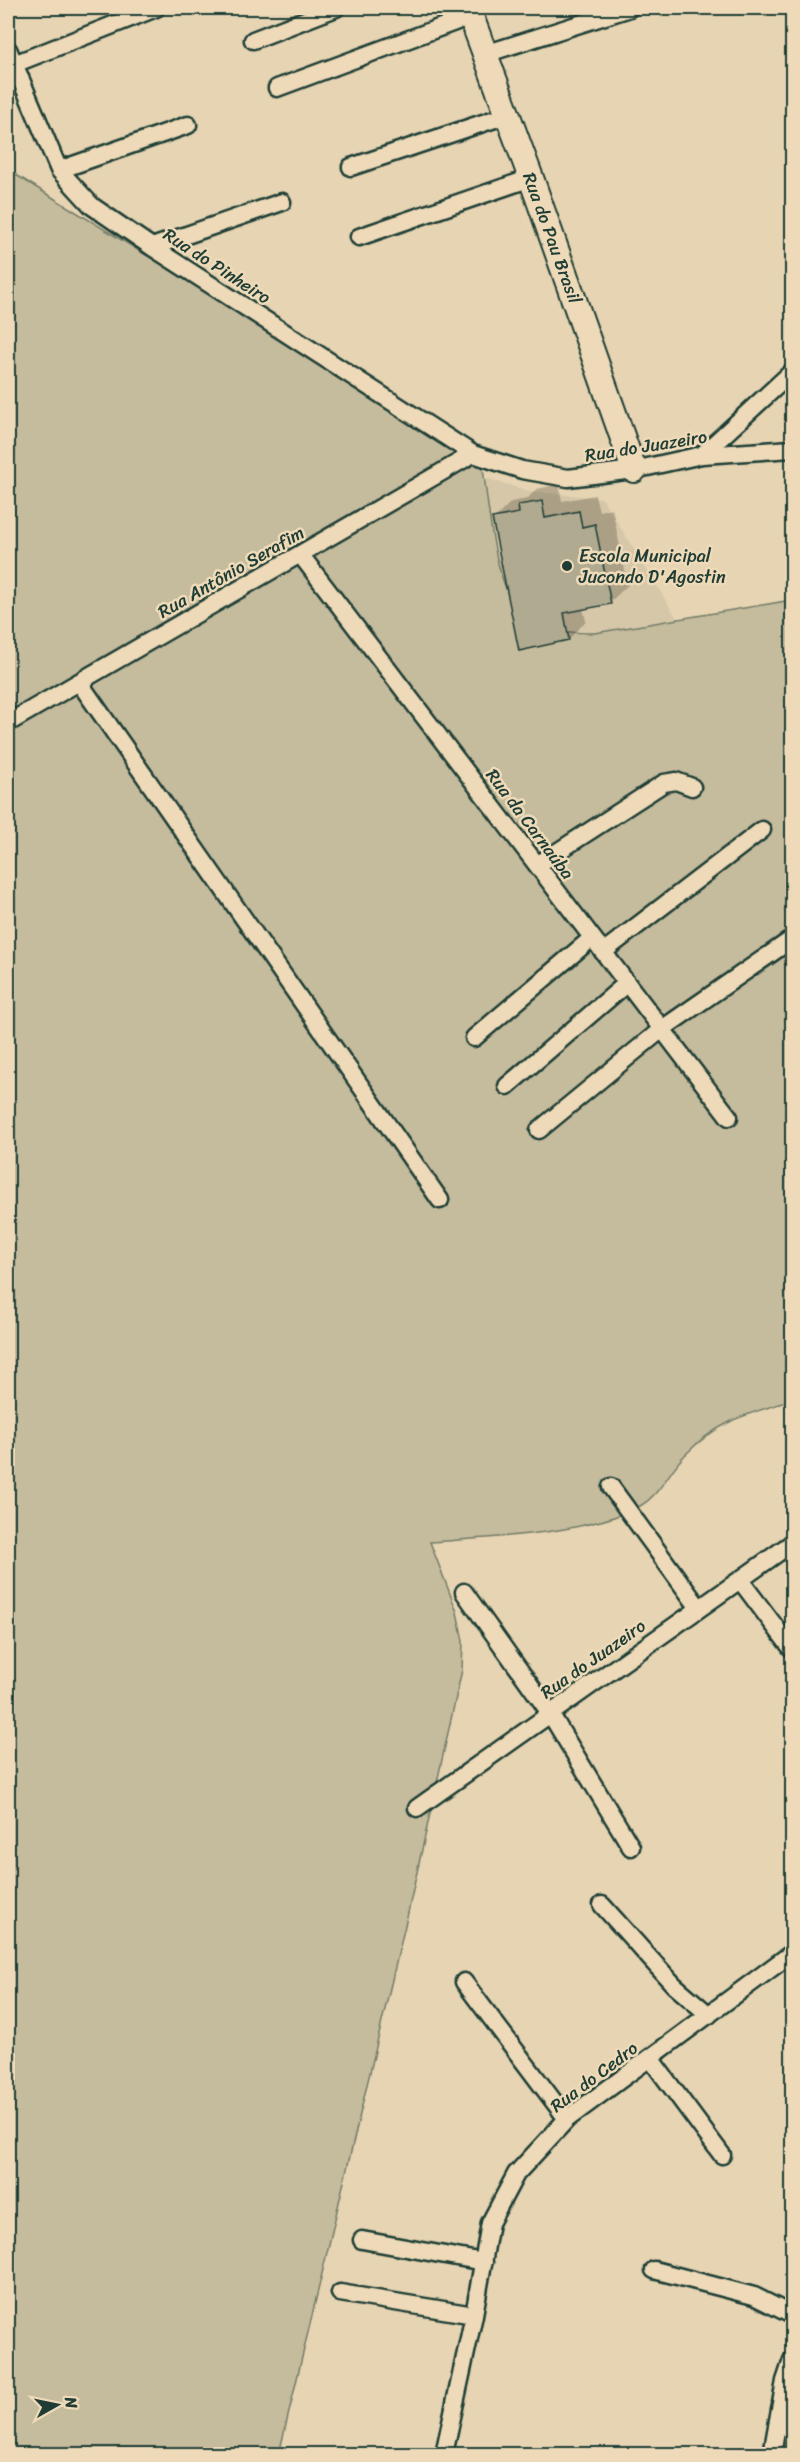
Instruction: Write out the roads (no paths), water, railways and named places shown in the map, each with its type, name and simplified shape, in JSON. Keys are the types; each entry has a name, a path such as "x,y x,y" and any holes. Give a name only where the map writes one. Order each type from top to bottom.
{"street":[{"path":"11,57 156,8"},
{"path":"254,40 336,8"},
{"path":"485,54 630,8"},
{"path":"277,88 469,11"},
{"name":"Rua do Pau Brasil","path":"469,11 531,178 634,470"},
{"name":"Rua do Pinheiro","path":"11,57 60,170 92,206 473,454"},
{"path":"351,167 507,115"},
{"path":"60,170 188,125"},
{"path":"360,237 531,178"},
{"path":"152,247 282,202"},
{"path":"702,455 792,372"},
{"name":"Rua do Juazeiro","path":"473,454 522,470 568,478 634,470 702,455 792,449"},
{"name":"Rua Antônio Serafim","path":"8,723 473,454"},
{"name":"Rua da Carnaúba","path":"300,554 729,1117"},
{"path":"79,682 440,1200"},
{"path":"537,865 664,783 676,781 692,788"},
{"path":"603,952 762,830"},
{"path":"474,1038 592,938"},
{"path":"539,1130 662,1029 792,939"},
{"path":"507,1086 627,983"},
{"path":"611,1487 699,1608"},
{"name":"Rua do Juazeiro","path":"417,1808 792,1543"},
{"path":"740,1580 792,1649"},
{"path":"464,1592 550,1713 631,1847"},
{"path":"602,1905 674,1985 709,2015"},
{"name":"Rua do Cedro","path":"444,2454 474,2315 490,2223 516,2174 567,2119 792,1953"},
{"path":"464,1982 567,2119"},
{"path":"650,2058 722,2155"},
{"path":"362,2240 484,2262"},
{"path":"654,2270 754,2296 792,2315"},
{"path":"340,2293 474,2315"},
{"path":"772,2454 785,2381 792,2360"}],"place":[{"name":"Escola Municipal Jucondo D'Agostin","path":"567,566"}]}
